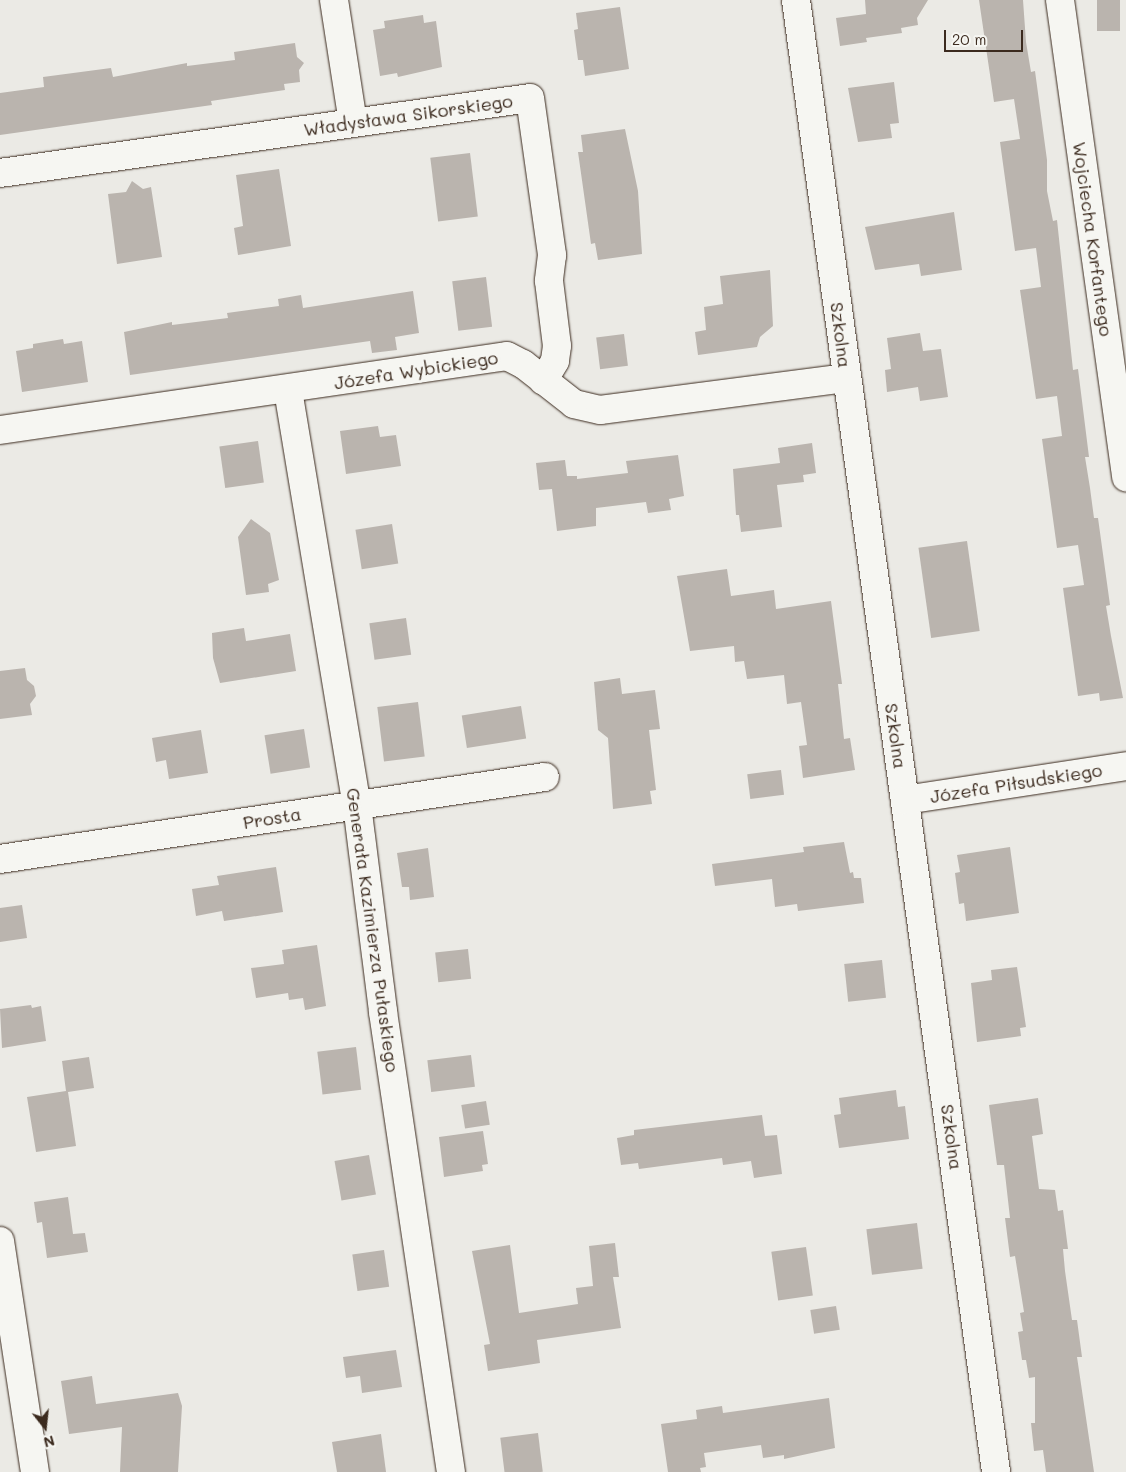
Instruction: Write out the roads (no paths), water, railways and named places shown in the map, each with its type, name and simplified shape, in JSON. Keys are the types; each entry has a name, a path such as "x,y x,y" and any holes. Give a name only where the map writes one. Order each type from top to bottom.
{"street":[{"path":"334,0 353,123"},
{"name":"Szkolna","path":"796,0 996,1472"},
{"name":"Wojciecha Korfantego","path":"1060,0 1126,477"},
{"name":"Władysława Sikorskiego","path":"0,173 530,98 552,255 549,281 557,346 555,362 543,381"},
{"name":"Józefa Wybickiego","path":"0,430 288,390 507,356 523,364 574,404 600,410 847,378"},
{"name":"Generała Kazimierza Pułaskiego","path":"288,390 357,805 384,1022 451,1472"},
{"name":"Józefa Piłsudskiego","path":"905,800 1126,766"},
{"name":"Prosta","path":"0,859 545,777"},
{"path":"0,1242 35,1472"}]}
